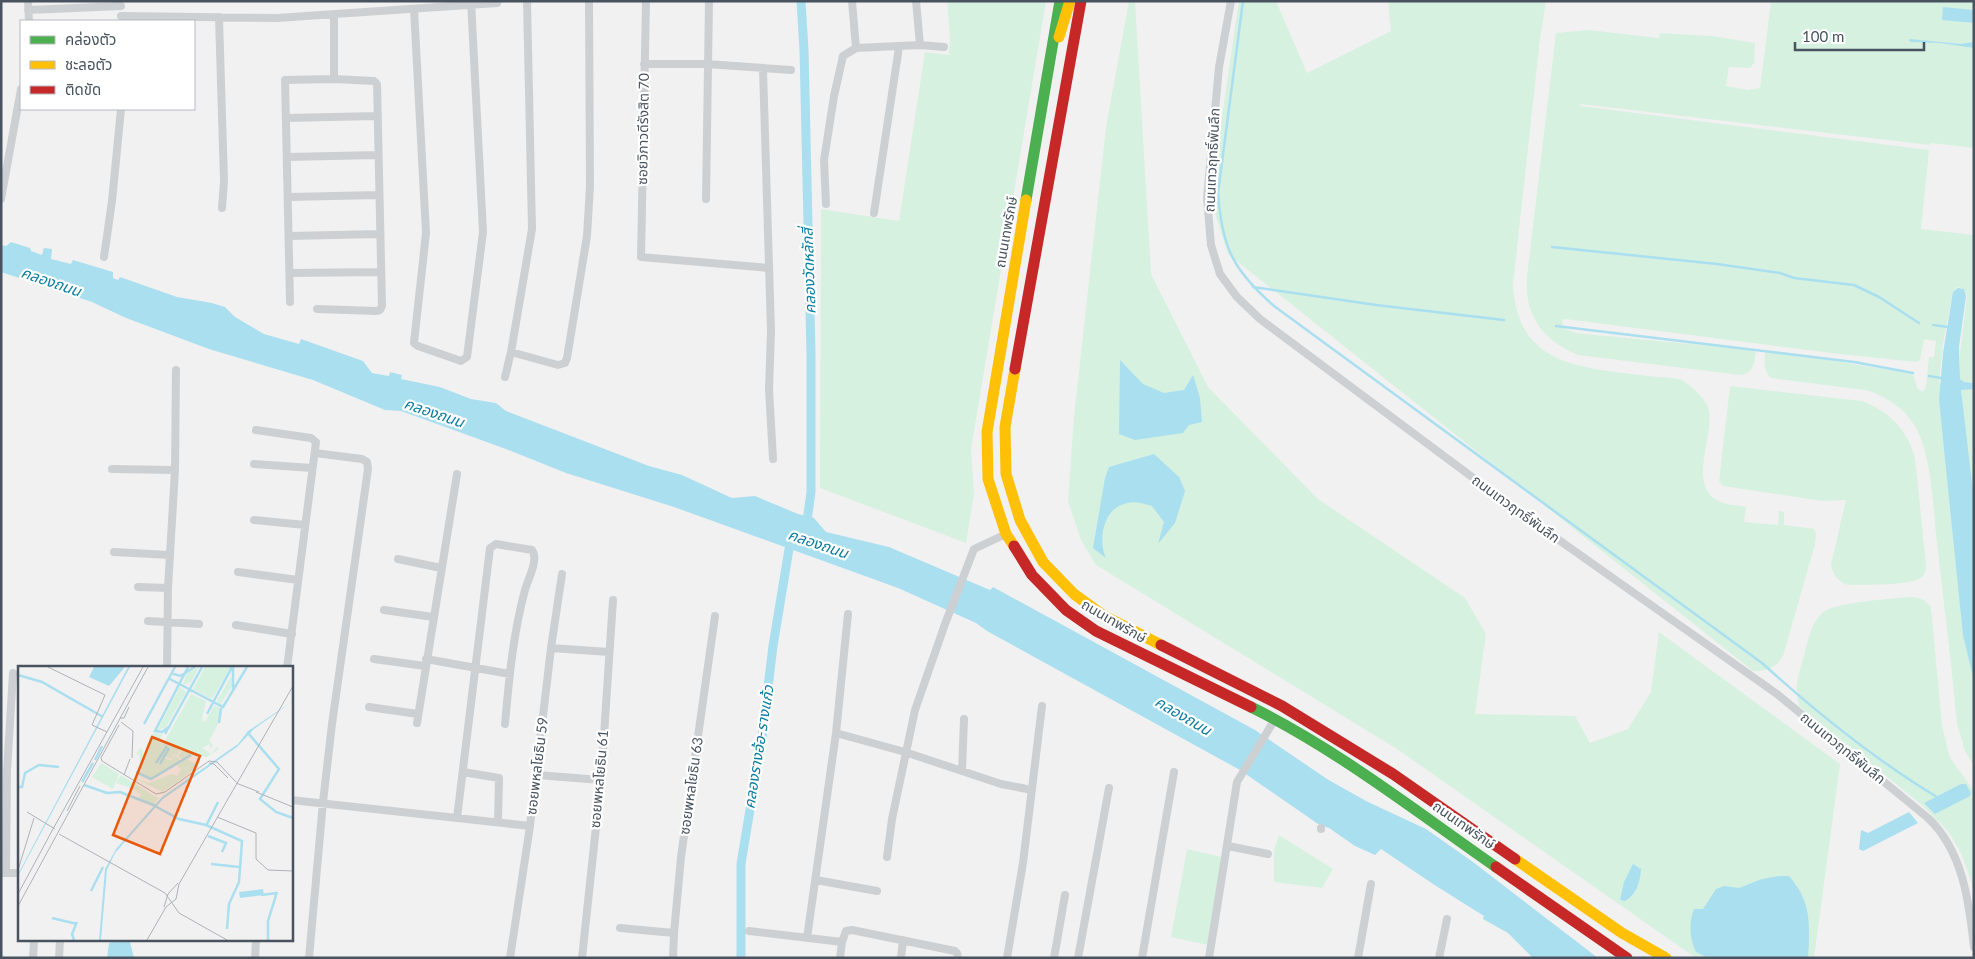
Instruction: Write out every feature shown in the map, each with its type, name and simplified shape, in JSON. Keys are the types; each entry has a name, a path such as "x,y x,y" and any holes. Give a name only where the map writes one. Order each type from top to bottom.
{"main road":[{"name":"ถนนเทพรักษ์","path":"1060,1 987,432 988,479 1006,534 1032,575 1066,610 1096,631 1275,720 1355,769 1629,958"},
{"path":"1050,57 1066,17 1070,1"},
{"name":"ถนนเทพรักษ์","path":"1081,1 1006,427 1006,474 1020,520 1043,562 1074,594 1104,616 1282,706 1314,725 1393,774 1656,958"},
{"name":"ถนนเทพรักษ์","path":"1622,933 1666,958"}],"street":[{"path":"506,377 532,229 527,1"},
{"path":"511,352 558,365 565,363 567,358 587,236 590,186 589,1"},
{"name":"ซอยวิภาวดีรังสิต 70","path":"646,1 642,257 769,268"},
{"path":"706,199 709,1"},
{"path":"852,1 856,48"},
{"path":"916,1 920,45"},
{"name":"ถนนเทวฤทธิ์พันลึก","path":"1232,1 1219,67 1207,198 1211,245 1220,274 1237,297 1260,319 1515,509 1777,694 1928,818 1944,836 1960,870 1969,903 1974,948"},
{"path":"408,6 426,233 414,343 461,361 467,357 483,232 471,3"},
{"path":"29,20 28,6 120,4 121,18 277,18 408,6 471,3 497,4"},
{"path":"334,14 334,79"},
{"path":"219,17 224,181 222,208"},
{"path":"826,204 824,160 842,58 856,48 920,45 944,46"},
{"path":"874,213 899,47"},
{"path":"644,64 707,64 792,70"},
{"path":"763,69 771,331 769,389 773,459"},
{"path":"290,302 285,80 334,79 375,81 382,306 380,310 376,311 317,309"},
{"path":"1,199 20,94"},
{"path":"104,258 121,110"},
{"path":"286,118 377,116"},
{"path":"287,157 378,155"},
{"path":"288,197 379,195"},
{"path":"289,236 380,234"},
{"path":"290,273 381,272"},
{"path":"167,666 168,588 175,470 176,370"},
{"path":"256,430 311,438 316,442 287,666"},
{"path":"309,958 323,802 368,469 367,462 362,459 314,453"},
{"path":"254,464 312,468"},
{"path":"112,469 175,470"},
{"path":"417,723 457,474"},
{"path":"254,520 305,525"},
{"path":"887,857 905,752 915,710 945,624 974,549 1006,534"},
{"path":"457,818 490,548 496,544 532,550 535,558 525,590 513,643 505,724"},
{"path":"114,552 170,556"},
{"path":"398,559 441,568"},
{"path":"238,572 298,580"},
{"name":"ซอยพหลโยธิน 59","path":"510,958 537,775 551,648 562,574"},
{"path":"138,587 168,588"},
{"name":"ซอยพหลโยธิน 61","path":"582,958 601,780 613,600"},
{"path":"384,610 433,617"},
{"path":"807,938 836,733 848,614"},
{"name":"ซอยพหลโยธิน 63","path":"673,958 681,857 715,616"},
{"path":"148,621 199,624"},
{"path":"236,625 292,634"},
{"path":"551,648 609,652"},
{"path":"374,659 426,663 510,674"},
{"path":"13,673 3,873 18,873"},
{"path":"1007,958 1023,863 1042,706"},
{"path":"370,707 418,714"},
{"path":"962,771 964,719"},
{"path":"1210,958 1237,782 1275,720"},
{"path":"836,733 905,752 1001,784 1032,790"},
{"path":"463,772 499,778 498,822"},
{"path":"1142,958 1174,772"},
{"path":"537,775 601,780"},
{"path":"1078,958 1109,788"},
{"path":"292,800 530,826"},
{"path":"1228,846 1268,854"},
{"path":"816,880 877,891"},
{"path":"1358,958 1371,884"},
{"path":"1054,958 1066,895"},
{"path":"1439,958 1447,919"},
{"path":"620,928 674,933"},
{"path":"840,958 842,942 846,931 852,930 954,951 957,953 958,958"},
{"path":"749,931 842,942"},
{"path":"901,958 904,940"},
{"path":"33,958 34,942"},
{"path":"59,958 60,942"},
{"path":"255,958 256,942"}],"green space":[{"path":"947,1 1046,1 971,449 974,494 966,543 820,488 821,209 899,221 925,52 949,55 950,37"},
{"path":"1129,1 1135,1 1151,274 1208,387 1318,499 1465,598 1486,634 1475,714 1575,716 1590,743 1628,729 1651,692 1659,632 1840,764 1814,958 1696,958 1397,749 1096,565 1081,540 1068,501 1074,417 1106,127"},
{"path":"1239,1 1276,1 1307,73 1391,31 1388,1 1546,1 1540,39 1513,284 1517,312 1527,333 1540,348 1558,358 1600,370 1674,378 1685,382 1701,396 1709,411 1710,421 1703,472 1704,483 1709,493 1720,502 1746,507 1744,522 1778,525 1779,511 1784,512 1784,525 1814,529 1816,533 1815,544 1783,656 1774,666 1753,671 1228,254 1210,197"},
{"path":"1771,1 1974,1 1974,148 1931,143 1930,145 1581,104 1580,106 1929,150 1921,229 1974,235 1974,383 1964,382 1960,379 1960,353 1967,296 1964,289 1958,287 1953,292 1943,343 1939,383 1974,387 1974,766 1965,751 1957,723 1931,481 1922,441 1917,430 1902,410 1881,396 1865,390 1771,378 1767,373 1765,363 1765,353 1775,351 1913,374 1917,388 1923,392 1926,386 1929,357 1934,357 1936,341 1924,339 1920,360 1916,362 1562,320 1563,328 1575,333 1753,350 1756,353 1752,368 1747,373 1740,375 1578,355 1554,342 1545,334 1532,314 1529,303 1527,276 1556,33 1589,30 1659,38 1660,33 1712,36 1755,43 1754,63 1750,68 1729,67 1726,86 1748,90 1760,88"},
{"path":"1730,386 1862,401 1889,416 1907,438 1915,458 1926,564 1923,576 1909,582 1876,585 1848,585 1841,582 1836,577 1831,564 1846,500 1822,501 1723,486 1719,481"},
{"path":"1909,597 1921,599 1931,607 1942,726 1950,758 1974,791 1974,895 1971,880 1961,853 1948,831 1922,805 1800,707 1798,701 1797,683 1799,671 1812,628 1822,613 1838,606"},
{"path":"1279,835 1333,869 1322,888 1274,882 1274,851"},
{"path":"1187,849 1222,857 1208,945 1171,937"}],"water":[{"path":"1943,7 1974,10 1974,23 1942,20"},
{"path":"1910,39 1961,44 1974,42 1974,48 1940,43 1912,42 1909,41"},
{"name":"คลองถนน","path":"11,242 30,248 31,251 42,255 44,248 52,249 51,259 71,264 73,260 113,272 113,278 118,280 120,277 177,297 225,307 235,317 264,334 299,344 301,339 363,361 372,373 389,376 390,372 402,375 401,379 440,387 471,399 496,403 506,411 649,466 682,475 732,498 755,496 798,514 814,518 826,532 889,547 990,590 993,587 1255,730 1327,779 1366,801 1426,829 1473,862 1598,958 1533,958 1508,933 1483,919 1484,916 1381,849 1375,855 1355,846 1329,828 1318,824 1240,770 987,631 976,623 898,588 674,507 566,473 401,411 385,410 313,380 209,349 126,318 92,302 1,272 1,245 6,246"},
{"path":"1958,288 1964,289 1966,296 1959,347 1960,379 1964,382 1974,383 1974,389 1961,390 1974,500 1974,681 1963,635 1939,400 1943,353 1953,292"},
{"path":"1120,360 1143,384 1164,393 1184,390 1193,375 1200,398 1202,422 1189,425 1183,433 1135,440 1119,434"},
{"path":"1154,454 1179,477 1185,491 1175,523 1158,544 1164,522 1152,506 1134,502 1120,505 1113,510 1105,524 1102,542 1106,558 1093,548 1105,478 1109,467"},
{"path":"1961,784 1966,784 1971,793 1970,796 1935,814 1924,803"},
{"path":"1909,812 1918,823 1863,851 1859,849 1861,830 1868,833"},
{"path":"1633,864 1641,869 1640,879 1632,895 1625,901 1620,900 1624,882"},
{"path":"1789,876 1797,886 1806,905 1809,925 1808,958 1708,958 1696,952 1690,930 1694,909 1703,909 1716,889 1724,886 1739,888 1762,879"},
{"path":"130,942 134,958 107,958 109,943"}],"waterway":[{"name":"คลองวัดหลักสี่","path":"801,1 804,50 811,354 811,492 806,528"},
{"path":"1243,1 1218,193 1227,243 1232,257 1249,281 1274,306 1762,663 1824,717 1868,751 1937,797"},
{"path":"1552,247 1717,264 1780,273 1794,278 1854,285 1879,297 1919,323"},
{"path":"1253,287 1376,305 1504,320"},
{"path":"1933,325 1948,327"},
{"path":"1556,326 1854,362 1913,373"},
{"path":"1929,376 1941,378"},
{"name":"คลองรางอ้อ-รางแก้ว","path":"741,958 741,864 762,737 773,646 791,537"}],"traffic: fast":[{"path":"1026,200 1060,1"},
{"path":"1251,707 1315,742 1346,762 1496,867"}],"traffic: slow":[{"path":"1059,37 1070,1"},
{"path":"1014,546 1006,534 988,479 987,432 1026,200"},
{"path":"1015,369 1005,427 1006,474 1020,520 1043,562 1074,594 1104,616 1161,645"},
{"path":"1515,859 1622,933 1666,958"}],"traffic: jam":[{"path":"1015,369 1081,1"},
{"path":"1014,546 1032,575 1066,610 1096,631 1251,707"},
{"path":"1161,645 1282,706 1393,774 1515,859"},
{"path":"1496,867 1627,958"}]}
